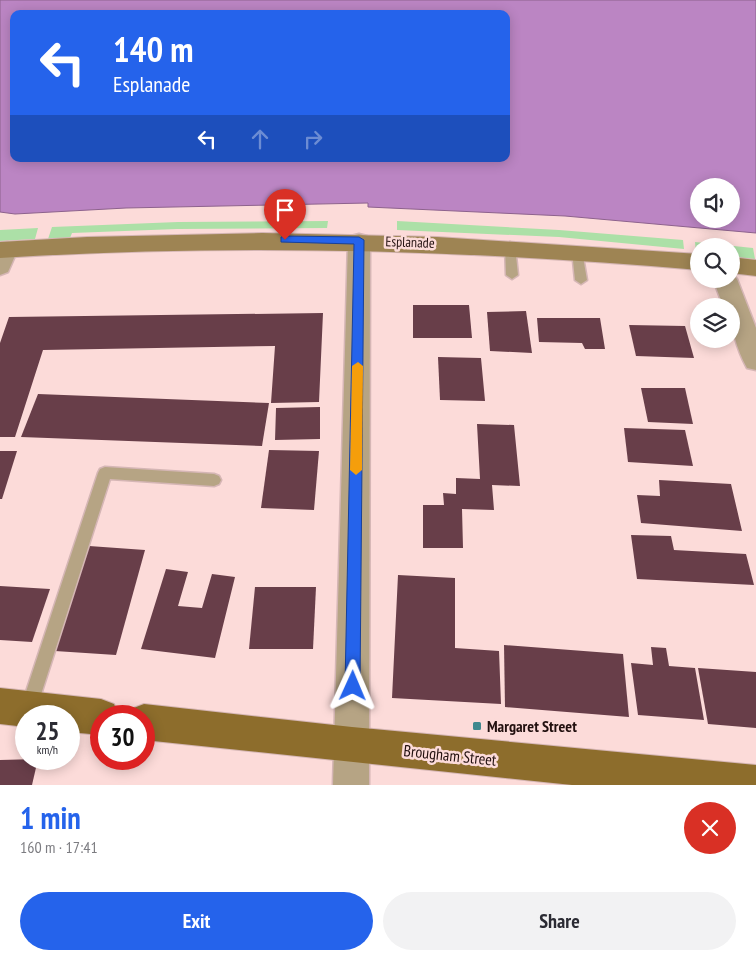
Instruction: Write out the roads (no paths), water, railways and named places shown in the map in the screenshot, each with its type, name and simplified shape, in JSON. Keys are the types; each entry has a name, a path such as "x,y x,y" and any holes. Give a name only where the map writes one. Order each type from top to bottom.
{"main road":[{"path":"14,708 90,716"},
{"name":"Brougham Street","path":"155,723 352,745 756,784"}],"street":[{"name":"Esplanade","path":"2,255 182,242 359,240 510,246 690,261"},
{"path":"351,785 359,240"},
{"path":"740,266 756,268"},
{"path":"728,288 756,360"}],"lane":[{"path":"510,246 512,275"},
{"path":"576,251 581,280"},
{"path":"14,708 105,473 214,480"}],"place":[{"name":"Margaret Street","path":"477,726"}]}
